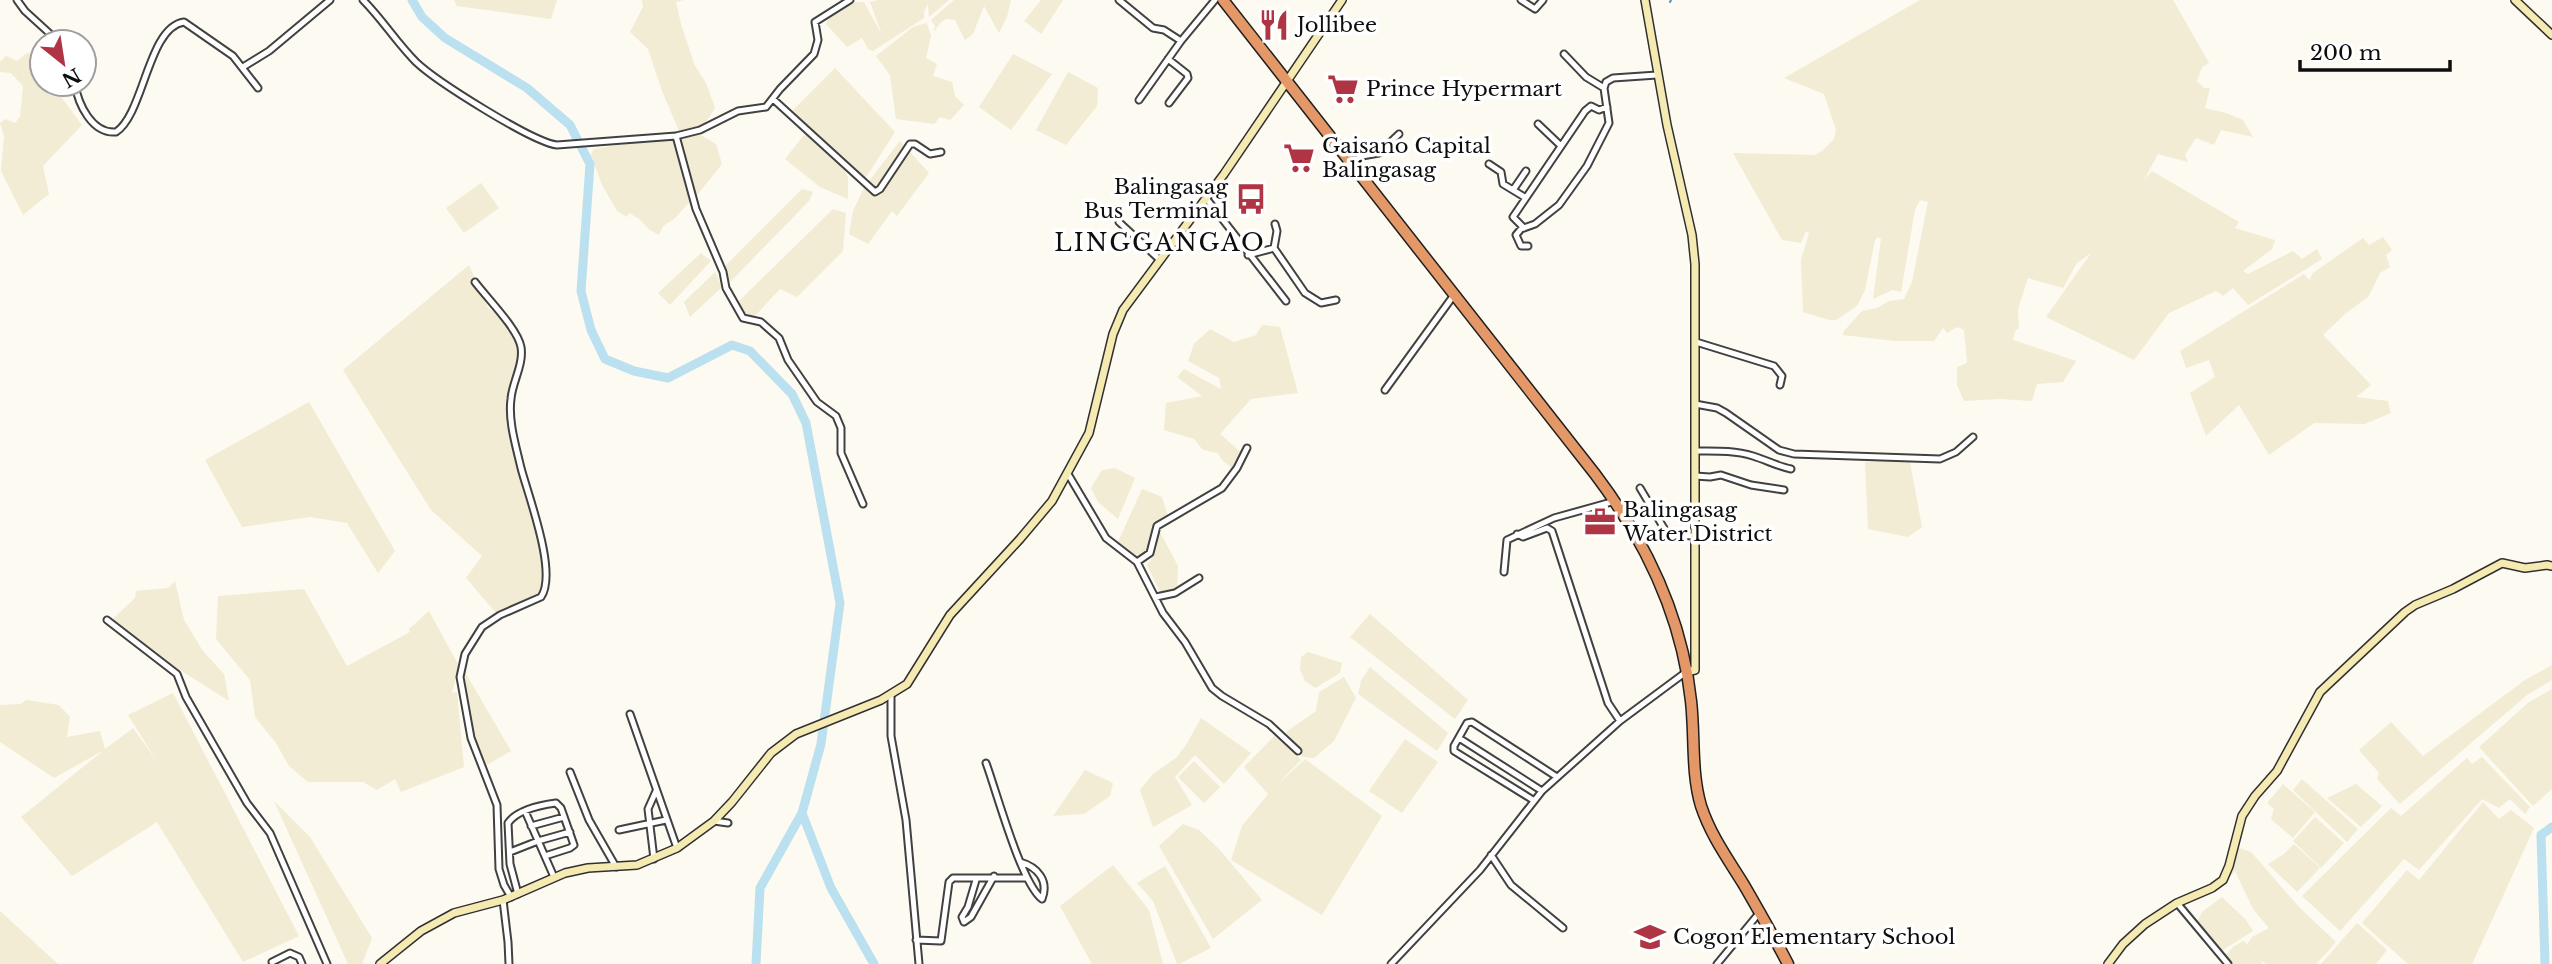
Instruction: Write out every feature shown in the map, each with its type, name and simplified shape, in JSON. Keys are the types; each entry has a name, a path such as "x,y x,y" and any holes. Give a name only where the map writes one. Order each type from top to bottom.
{"highway":[{"path":"1223,0 1615,500 1645,550 1675,626 1686,672 1691,699 1693,763 1702,807 1720,849 1760,912 1788,964"}],"street":[{"path":"17,0 44,28"},
{"path":"243,67 268,51 330,0"},
{"path":"363,0 406,51 434,77 542,141 564,145 676,136 700,130 738,111 763,109 814,54 818,40 816,22 850,0"},
{"path":"1119,0 1153,29 1164,30 1181,41"},
{"path":"1139,100 1214,0"},
{"path":"380,964 435,922 454,913 515,896 554,877 588,868 637,865 677,848 714,821 777,747 803,731 891,695 907,684 950,615 1052,501 1089,433 1116,325 1128,302 1206,198 1342,0"},
{"path":"1521,0 1534,9 1539,7 1543,0"},
{"path":"1391,964 1492,856 1542,791 1620,721 1686,672 1695,670 1694,249 1657,75 1645,0"},
{"path":"2515,0 2552,36"},
{"path":"79,98 82,109 93,121 112,133 125,125 155,54 169,30 184,22 226,50 258,88"},
{"path":"1564,54 1586,78 1604,88"},
{"path":"1168,60 1187,74 1188,78 1169,103"},
{"path":"1528,246 1521,246 1516,235 1555,208 1584,172 1608,126 1604,88 1606,82 1611,79 1657,75"},
{"path":"772,99 875,192 880,189 910,144 915,144 930,154 941,152"},
{"path":"1524,228 1513,217 1560,145 1587,109 1591,106 1600,110 1607,107"},
{"path":"1538,124 1560,145"},
{"path":"1351,163 1362,156 1379,153 1399,134"},
{"path":"676,136 696,209 723,272 728,292 743,318 761,322 779,338 788,360 817,402 836,416 842,437 841,453 863,504"},
{"path":"1489,164 1501,172 1503,184 1526,198"},
{"path":"1513,190 1526,171"},
{"path":"1206,198 1286,301"},
{"path":"1119,222 1160,260"},
{"path":"1275,223 1274,248 1309,296 1321,303 1336,300"},
{"path":"1262,250 1275,240"},
{"path":"1248,255 1274,248"},
{"path":"475,282 511,326 521,347 511,395 511,414 524,480 536,514 545,581 541,597 500,615 482,627 464,654 460,677 471,738 498,805 499,869 503,885 515,896"},
{"path":"1385,390 1454,296"},
{"path":"1696,342 1774,366 1782,376 1780,385"},
{"path":"1696,404 1717,408 1787,453 1940,459 1951,456 1973,437"},
{"path":"1138,562 1150,553 1157,526 1222,488 1237,468 1247,448"},
{"path":"1695,451 1741,453 1791,469"},
{"path":"1068,474 1106,538 1138,562 1167,620 1185,642 1204,677 1217,693 1269,723 1298,751"},
{"path":"1695,476 1721,475 1751,485 1784,490"},
{"path":"1640,488 1668,535 1695,536"},
{"path":"1504,572 1507,540 1554,518 1615,500"},
{"path":"1517,534 1523,537 1547,528 1552,531 1608,703 1620,721"},
{"path":"2113,962 2137,931 2177,903 2212,888 2226,876 2242,816 2277,771 2320,692 2397,620 2415,605 2453,589 2502,563 2525,568 2552,566"},
{"path":"1156,597 1178,592 1199,578"},
{"path":"107,620 177,674 186,697 247,803 270,833 327,964"},
{"path":"891,695 891,736 906,820 919,964"},
{"path":"630,714 677,848"},
{"path":"1533,800 1456,753 1453,749 1467,723 1472,722 1558,777"},
{"path":"1459,738 1542,791"},
{"path":"986,764 1020,862 1039,898 1043,898 1042,876 1032,866 1020,862"},
{"path":"570,772 589,820 616,867"},
{"path":"654,859 649,806 656,791"},
{"path":"515,896 508,823 525,811 556,803 574,845 573,848 545,856"},
{"path":"525,811 554,877"},
{"path":"531,826 564,817"},
{"path":"619,830 666,820"},
{"path":"714,821 728,823"},
{"path":"510,852 570,832"},
{"path":"1492,856 1511,886 1563,928"},
{"path":"976,880 962,917 964,922 971,917 994,876"},
{"path":"916,940 941,941 950,881 955,878 1027,878"},
{"path":"503,900 509,964"},
{"path":"2177,903 2228,964"},
{"path":"1717,964 1760,912"},
{"path":"272,962 290,953 299,957 302,964"}],"shaded area":[{"path":"454,0 557,0 551,19 457,6"},
{"path":"642,0 684,0 676,2 681,24 695,66 706,83 715,108 702,128 693,127 679,131 648,49 630,32 643,7"},
{"path":"949,0 929,17 928,4 924,18 873,51 868,49 862,38 847,47 826,24 829,16 855,2 864,2 882,35 870,2"},
{"path":"954,0 1011,0 999,33 984,6 973,34 965,40 955,20 946,19 934,32 935,26 931,20"},
{"path":"1041,0 1063,0 1041,34 1024,21"},
{"path":"1920,0 2173,0 2209,63 2202,67 2197,81 2204,88 2210,88 2205,108 2243,120 2253,137 2221,130 2214,145 2196,138 2185,155 2188,162 2158,154 2144,180 2152,171 2239,222 2235,228 2275,240 2272,249 2243,271 2248,274 2293,251 2302,259 2317,249 2322,259 2248,305 2233,288 2223,296 2216,291 2169,313 2134,360 2046,317 2091,253 2077,263 2063,288 2028,278 2018,309 2019,328 2015,331 2013,340 2076,361 2063,382 2037,384 2032,401 1964,401 1957,385 1957,367 1967,363 1964,330 1957,327 1947,333 1943,328 1934,341 1895,341 1843,335 1862,311 1877,308 1889,301 1904,299 1912,282 1928,202 1920,200 1915,210 1901,292 1892,290 1873,299 1881,239 1878,237 1875,240 1865,290 1857,306 1836,320 1803,312 1801,260 1809,233 1806,231 1801,243 1782,240 1733,153 1815,155 1822,151 1834,139 1836,130 1824,94 1784,78"},
{"path":"927,23 931,36 926,58 937,64 933,76 952,82 955,96 964,105 950,120 940,117 934,124 896,119 890,75 876,56 913,27"},
{"path":"28,53 28,98 62,98 82,125 43,166 49,194 23,215 1,171 4,136 0,123 5,119 15,123 20,117 23,86 11,73 0,72 0,62 6,56 17,61"},
{"path":"1013,54 1052,74 1011,130 979,107"},
{"path":"835,68 895,132 865,179 789,114"},
{"path":"1068,72 1098,88 1097,106 1066,145 1036,130"},
{"path":"697,133 716,144 722,164 694,199 677,138"},
{"path":"805,134 845,171 848,178 848,199 820,187 785,159"},
{"path":"676,137 690,202 663,226 659,235 638,218 629,213 627,217 617,211 602,185 591,155 593,150 599,148"},
{"path":"900,141 929,173 897,216 892,211 868,244 849,234 853,211 865,186"},
{"path":"481,183 499,208 464,233 446,208"},
{"path":"802,189 813,192 809,201 730,282 725,266"},
{"path":"833,209 846,213 843,251 797,297 780,289 752,319 736,304"},
{"path":"2383,237 2392,250 2386,255 2390,267 2380,273 2369,296 2323,335 2371,385 2356,397 2388,401 2391,413 2365,424 2314,423 2269,455 2239,405 2206,436 2190,393 2215,377 2209,360 2186,368 2180,351 2304,274 2309,280 2313,273 2363,238 2369,245"},
{"path":"701,253 711,261 670,305 658,293"},
{"path":"469,265 488,308 519,331 519,354 508,399 522,468 540,531 544,593 496,613 466,578 482,556 431,510 343,370"},
{"path":"715,272 722,287 690,317 684,302"},
{"path":"1262,325 1280,327 1298,393 1251,399 1220,434 1242,453 1232,468 1218,453 1203,450 1194,439 1164,430 1166,403 1202,396 1177,377 1184,369 1221,389 1219,378 1188,361 1194,344 1210,329 1234,342 1256,335"},
{"path":"309,402 395,551 378,573 347,523 310,517 242,527 205,460"},
{"path":"1865,462 1910,462 1922,527 1908,537 1868,529"},
{"path":"1115,468 1135,478 1118,519 1098,502 1091,488 1102,470"},
{"path":"1142,489 1162,497 1168,516 1155,527 1148,553 1140,558 1117,544"},
{"path":"1160,532 1178,566 1177,592 1162,596 1147,565 1155,554"},
{"path":"175,581 184,620 203,651 224,674 229,701 110,622 135,598 136,591 168,588"},
{"path":"304,589 347,666 410,632 409,629 429,611 459,666 452,693 457,692 464,767 401,792 395,779 377,790 363,782 308,782 289,766 276,743 255,717 250,680 216,639 218,596"},
{"path":"1370,614 1468,700 1455,719 1350,637"},
{"path":"1308,652 1342,663 1340,673 1315,688 1305,681 1300,669 1301,657"},
{"path":"2552,665 2552,680 2527,695 2400,804 2377,779 2379,773 2359,750 2391,722 2423,756 2525,680"},
{"path":"1370,667 1448,733 1437,751 1358,694 1361,681"},
{"path":"465,672 511,751 487,765 473,740 461,687"},
{"path":"1344,677 1356,698 1334,741 1314,758 1303,757 1286,732 1316,711 1319,692"},
{"path":"2552,689 2552,789 2533,806 2479,747 2529,702"},
{"path":"173,693 299,936 243,962 157,822 72,876 21,817 104,750 54,778 0,742 0,705 21,704 26,700 59,705 70,717 67,737 100,731 105,749 133,728 157,761 128,715"},
{"path":"1201,718 1251,753 1224,784 1195,755 1175,777 1192,805 1153,827 1140,790 1153,774 1176,758"},
{"path":"1276,734 1301,760 1275,787 1305,759 1382,816 1322,915 1231,860 1242,826 1268,794 1244,767"},
{"path":"1405,739 1438,762 1402,813 1369,791"},
{"path":"2482,757 2530,807 2525,814 2510,799 2499,808 2482,799 2419,870 2404,859 2340,931 2302,896 2391,808 2401,816 2467,758 2472,764"},
{"path":"1194,761 1220,787 1204,803 1178,777"},
{"path":"1085,770 1113,783 1110,796 1084,814 1053,816"},
{"path":"2302,779 2358,829 2347,842 2293,790"},
{"path":"2283,784 2315,812 2293,838 2271,819 2274,809 2267,803"},
{"path":"2356,784 2382,806 2361,827 2327,798"},
{"path":"274,801 310,837 372,938 362,964 348,964"},
{"path":"2483,802 2499,819 2511,810 2534,828 2472,964 2408,964 2362,923 2407,870 2419,880"},
{"path":"2315,817 2344,843 2321,868 2293,841"},
{"path":"1183,824 1199,830 1220,850 1262,900 1213,939 1159,846"},
{"path":"2294,844 2320,868 2297,892 2268,864"},
{"path":"2239,848 2251,852 2300,908 2336,942 2316,964 2266,964 2262,961 2261,964 2231,964 2224,957 2234,946 2244,941 2249,946 2252,937 2269,928 2253,909 2235,871 2229,878"},
{"path":"1113,865 1149,910 1163,964 1092,964 1060,906"},
{"path":"1165,866 1211,948 1179,964 1153,901 1137,883"},
{"path":"2222,897 2246,920 2253,931 2218,953 2191,922 2197,922 2202,912"},
{"path":"0,911 58,964 0,964"},
{"path":"2357,923 2387,950 2376,964 2321,964"}],"waterway":[{"path":"412,0 422,17 445,38 527,88 570,125 590,164 581,291 591,330 605,359 634,371 668,378 732,345 750,351 792,394 806,423 840,603 821,744 802,813 760,888 756,964"},
{"path":"802,813 831,888 874,964"},
{"path":"2545,964 2541,835 2552,827"}],"place":[{"name":"Jollibee","path":"1274,25"},
{"name":"Prince Hypermart","path":"1343,89"},
{"name":"Gaisano Capital Balingasag","path":"1299,158"},
{"name":"Balingasag Bus Terminal","path":"1251,199"},
{"name":"Balingasag Water District","path":"1600,522"},
{"name":"Cogon Elementary School","path":"1650,937"}],"district":[{"name":"LINGGANGAO","path":"1160,242"}]}
